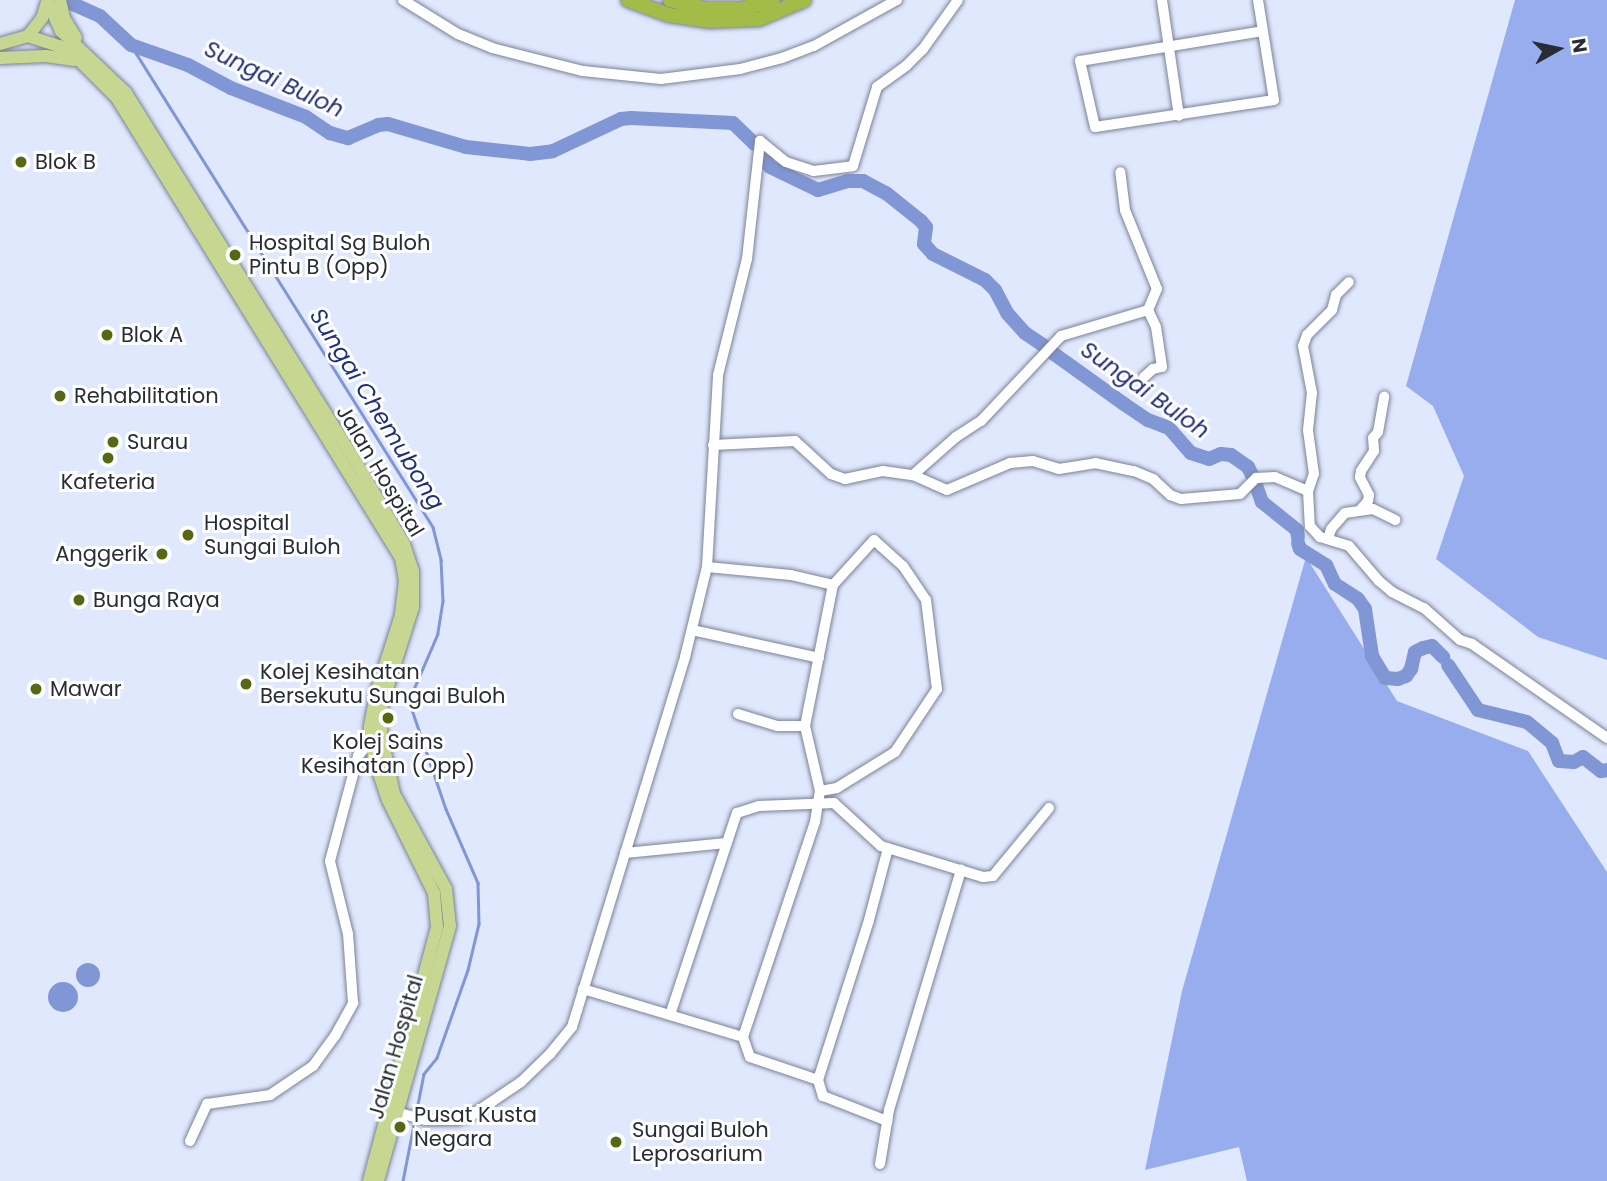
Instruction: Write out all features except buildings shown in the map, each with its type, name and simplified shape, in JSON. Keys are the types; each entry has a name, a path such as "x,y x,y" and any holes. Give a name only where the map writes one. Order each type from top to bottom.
{"highway":[{"path":"628,0 669,15 709,21 759,19 804,0"},
{"path":"670,0 718,9 741,9 773,0"}],"main road":[{"path":"0,52 21,38 42,18 52,1"},
{"name":"Jalan Hospital","path":"52,1 61,31 82,57 126,93 404,544 413,571 412,607 382,705 376,736 394,794 446,889 450,926 379,1181"},
{"path":"0,44 21,38"},
{"name":"Jalan Hospital","path":"21,38 59,46 82,57"},
{"path":"0,58 46,55 82,57"},
{"name":"Jalan Hospital","path":"369,1181 397,1112"}],"street":[{"path":"403,0 458,34 492,48 583,71 661,79 740,69 782,58 814,46 897,0"},
{"path":"397,1112 426,1120 458,1119 472,1115 521,1082 550,1054 572,1027 692,630 707,567 718,375 747,259 760,141 786,162 814,171 853,166 877,87 906,66 923,49 958,0"},
{"path":"1162,0 1179,116"},
{"path":"1258,0 1263,31 1274,100 1095,127 1080,61 1263,31"},
{"path":"1120,172 1125,210 1157,289 1148,310 1156,327 1162,367 1153,369 1144,377"},
{"path":"1349,282 1336,295 1332,310 1307,335 1303,346 1312,393 1308,430 1314,474 1308,491 1310,526 1320,537 1349,546 1379,582 1392,592 1424,608 1460,640 1472,644 1607,738"},
{"path":"913,475 956,437 981,421 1061,336 1148,310"},
{"path":"1361,509 1369,495 1360,477 1361,471 1374,451 1373,438 1378,432 1384,397"},
{"path":"713,445 795,440 831,474 845,479 883,471 913,475 947,490 1010,463 1033,461 1059,468 1095,463 1134,471 1153,479 1170,495 1181,499 1240,494 1256,478 1275,477 1308,491"},
{"path":"1328,539 1331,529 1345,513 1373,509 1396,520"},
{"path":"818,1080 750,1057 743,1037 819,803 820,791 805,726 833,585 874,540 902,566 926,600 937,689 895,752 837,788 820,791"},
{"path":"707,567 791,575 833,585"},
{"path":"692,630 819,658"},
{"path":"738,714 777,726 805,726"},
{"path":"190,1141 208,1104 270,1096 313,1066 335,1037 353,1003 348,934 330,861 358,756 376,736"},
{"path":"670,1015 737,813 759,806 834,803 881,846 983,877 993,876 1049,808"},
{"path":"625,853 727,843"},
{"path":"887,1121 823,1096 818,1080 869,920 888,848"},
{"path":"880,1164 887,1121 961,870"},
{"path":"583,989 743,1037"}],"shaded area":[{"path":"1515,0 1607,0 1607,660 1538,637 1436,559 1464,476 1433,406 1406,386"},
{"path":"1306,557 1397,701 1528,751 1607,872 1607,1181 1247,1181 1239,1147 1145,1170 1182,991"},
{"path":"83,963 93,963 100,970 100,980 93,987 83,987 76,980 76,970"},
{"path":"63,982 74,986 78,997 74,1008 63,1012 52,1008 48,997 52,986"}],"waterway":[{"name":"Sungai Buloh","path":"64,0 100,16 131,45 188,65 231,88 306,117 330,133 348,138 378,125 388,124 466,147 530,154 553,151 621,119 631,118 733,123 755,144"},
{"name":"Sungai Chemubong","path":"131,45 433,527 441,560 443,601 438,634 409,701 446,809 478,883 479,924 468,970 437,1058 424,1074 403,1181"},
{"name":"Sungai Buloh","path":"762,155 770,167 818,190 848,181 863,181 886,193 926,227 924,244 933,254 985,280 995,290 1007,313 1025,333 1044,346"},
{"name":"Sungai Buloh","path":"1050,351 1148,420 1169,428 1191,453 1209,459 1221,454 1231,455 1248,467 1252,475"},
{"name":"Sungai Buloh","path":"1256,485 1262,502 1297,530 1298,537"},
{"name":"Sungai Buloh","path":"1298,543 1300,549 1326,565 1335,584 1358,599 1365,609 1372,656 1385,678 1398,679 1406,676 1411,669 1415,652 1423,648 1432,646 1443,657"},
{"name":"Sungai Buloh","path":"1448,665 1478,710 1527,722 1552,743 1559,761 1574,762 1583,757 1601,771 1607,770"}],"place":[{"name":"Blok B","path":"21,162"},
{"name":"Hospital Sg Buloh Pintu B (Opp)","path":"235,255"},
{"name":"Blok A","path":"107,335"},
{"name":"Rehabilitation","path":"60,396"},
{"name":"Surau","path":"113,442"},
{"name":"Kafeteria","path":"108,458"},
{"name":"Hospital Sungai Buloh","path":"188,535"},
{"name":"Anggerik","path":"162,554"},
{"name":"Bunga Raya","path":"79,600"},
{"name":"Kolej Kesihatan Bersekutu Sungai Buloh","path":"246,684"},
{"name":"Mawar","path":"36,689"},
{"name":"Kolej Sains Kesihatan (Opp)","path":"388,718"},
{"name":"Pusat Kusta Negara","path":"400,1127"},
{"name":"Sungai Buloh Leprosarium","path":"616,1142"}]}
